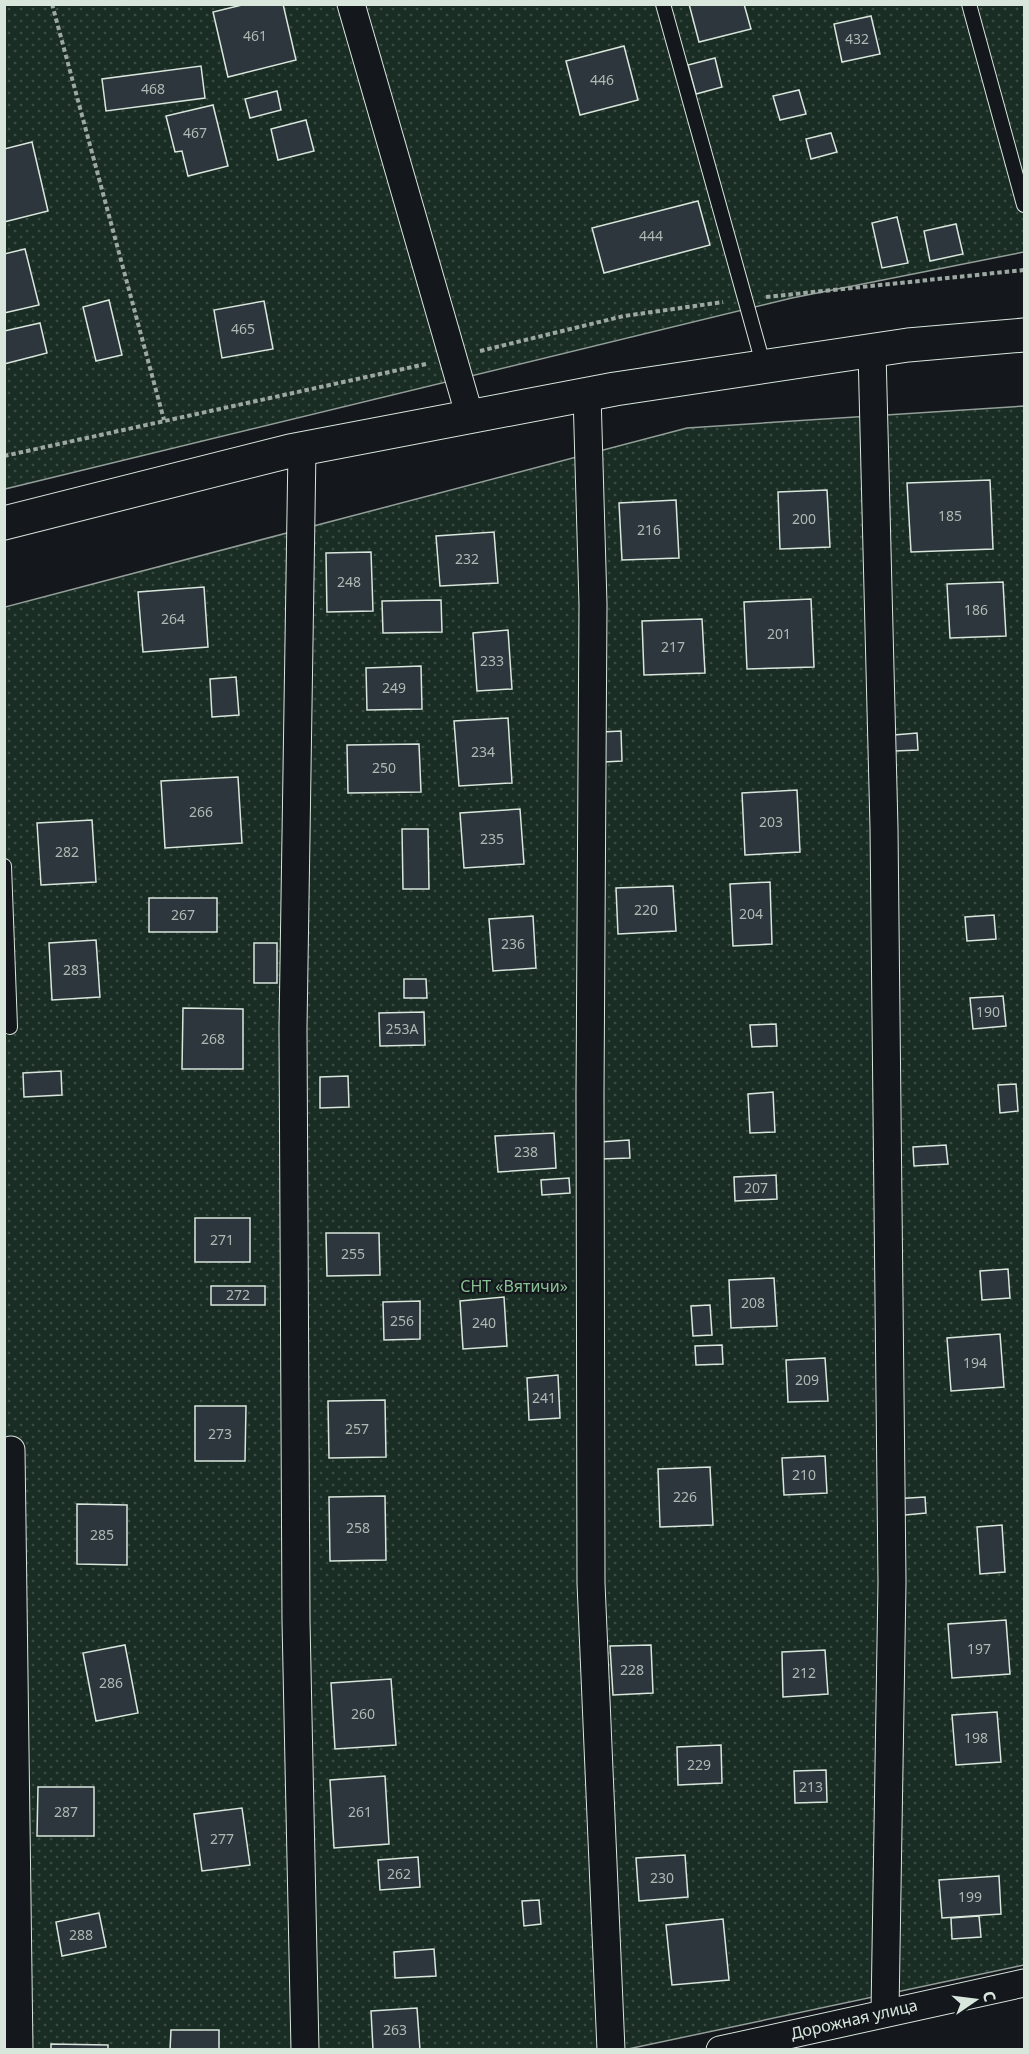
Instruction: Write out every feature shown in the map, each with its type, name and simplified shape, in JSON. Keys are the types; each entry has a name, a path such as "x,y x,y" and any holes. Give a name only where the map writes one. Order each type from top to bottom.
{"main road":[{"path":"4,523 302,449 587,394 908,345 1024,334"}],"street":[{"path":"351,4 470,417"},
{"path":"872,351 884,828 892,1582 885,2012"},
{"path":"587,394 593,604 590,1081 591,1583 611,2049"},
{"path":"302,449 292,1028 296,1610 305,2049"},
{"path":"11,1450 19,2049"},
{"name":"Дорожная улица","path":"720,2049 1024,1983"}],"lane":[{"path":"663,4 764,367"},
{"path":"969,4 1024,205"},
{"path":"4,866 10,1027"}],"path":[{"path":"52,4 164,420"},
{"path":"4,456 454,358 624,316 745,299 1024,270"}],"green space":[{"path":"4,5 1024,5 1024,252 792,298 5,489"},
{"name":"СНТ «Вятичи»","path":"1024,406 1024,1965 628,2049 5,2050 5,607 687,428"}],"building":[{"path":"246,4 283,4 296,60 228,77 213,12"},
{"path":"689,4 744,4 751,29 699,42"},
{"path":"871,16 880,54 842,62 834,24"},
{"path":"624,46 638,100 580,115 566,61"},
{"path":"715,58 722,87 696,94 688,65"},
{"path":"201,66 205,98 106,111 102,79"},
{"path":"799,90 806,114 780,120 773,96"},
{"path":"277,91 281,110 250,118 245,99"},
{"path":"213,105 228,166 188,176 182,151 175,152 166,116"},
{"path":"306,120 314,151 278,160 271,129"},
{"path":"831,133 837,152 811,159 806,139"},
{"path":"32,142 48,211 4,222 4,149"},
{"path":"698,201 710,245 604,273 592,228"},
{"path":"897,217 908,263 882,268 872,223"},
{"path":"956,224 963,254 930,261 924,231"},
{"path":"25,249 39,305 4,313 4,254"},
{"path":"109,300 122,355 96,361 83,307"},
{"path":"264,301 273,349 222,358 214,310"},
{"path":"40,323 47,353 4,364 4,331"},
{"path":"990,480 993,549 911,552 907,483"},
{"path":"827,490 830,547 780,549 778,492"},
{"path":"676,500 679,558 622,560 619,503"},
{"path":"494,532 498,583 440,586 436,536"},
{"path":"371,552 373,611 327,612 326,553"},
{"path":"1003,582 1006,636 950,638 947,584"},
{"path":"204,587 208,647 143,652 138,592"},
{"path":"811,599 814,667 747,669 744,602"},
{"path":"441,600 442,632 383,633 382,601"},
{"path":"702,619 705,673 644,675 642,621"},
{"path":"508,630 512,689 477,691 473,633"},
{"path":"421,666 422,709 367,710 366,668"},
{"path":"236,677 239,715 212,717 210,679"},
{"path":"508,718 512,783 459,786 454,721"},
{"path":"621,731 622,761 604,762 602,732"},
{"path":"917,733 918,750 895,751 894,735"},
{"path":"419,744 421,792 348,793 347,745"},
{"path":"238,777 242,843 165,848 161,781"},
{"path":"797,790 800,852 745,855 742,793"},
{"path":"520,809 524,864 464,868 460,813"},
{"path":"92,820 96,882 41,885 37,823"},
{"path":"402,829 428,829 429,889 403,889"},
{"path":"770,882 772,944 733,946 730,884"},
{"path":"673,886 676,931 618,934 616,888"},
{"path":"149,898 217,898 217,932 149,932"},
{"path":"994,915 996,939 967,941 965,917"},
{"path":"533,916 536,968 493,971 489,919"},
{"path":"96,940 100,997 52,1000 49,943"},
{"path":"254,943 277,943 277,983 254,983"},
{"path":"404,979 426,979 427,998 404,998"},
{"path":"1003,996 1006,1026 973,1029 970,998"},
{"path":"183,1008 243,1009 243,1069 182,1069"},
{"path":"424,1012 425,1045 380,1046 379,1013"},
{"path":"776,1024 777,1046 752,1047 750,1025"},
{"path":"61,1071 62,1095 24,1097 23,1073"},
{"path":"348,1076 349,1107 320,1108 320,1077"},
{"path":"1016,1084 1018,1111 1000,1113 998,1085"},
{"path":"773,1092 775,1132 750,1133 748,1094"},
{"path":"554,1133 556,1168 498,1172 495,1136"},
{"path":"629,1140 630,1158 601,1159 600,1142"},
{"path":"946,1145 948,1164 914,1166 913,1147"},
{"path":"776,1175 777,1199 735,1201 734,1177"},
{"path":"569,1178 570,1193 542,1195 541,1180"},
{"path":"195,1218 250,1218 250,1262 195,1262"},
{"path":"326,1233 379,1233 380,1275 327,1276"},
{"path":"1008,1269 1010,1298 982,1300 980,1271"},
{"path":"774,1278 777,1326 731,1328 729,1280"},
{"path":"211,1286 265,1286 265,1305 211,1305"},
{"path":"504,1297 507,1346 463,1349 460,1301"},
{"path":"420,1301 420,1339 384,1340 383,1302"},
{"path":"710,1305 712,1335 693,1336 691,1306"},
{"path":"1000,1334 1004,1387 951,1391 947,1338"},
{"path":"722,1345 723,1364 696,1365 695,1346"},
{"path":"825,1358 828,1401 788,1402 786,1360"},
{"path":"558,1375 560,1418 529,1420 527,1378"},
{"path":"385,1400 386,1457 329,1458 328,1401"},
{"path":"195,1406 246,1406 245,1461 195,1461"},
{"path":"825,1456 827,1493 784,1495 782,1458"},
{"path":"710,1467 713,1525 660,1527 658,1469"},
{"path":"385,1496 386,1560 330,1561 329,1497"},
{"path":"925,1497 926,1513 895,1516 893,1499"},
{"path":"77,1504 127,1505 127,1565 77,1564"},
{"path":"1002,1525 1005,1572 980,1574 977,1527"},
{"path":"1006,1620 1010,1674 952,1678 948,1624"},
{"path":"125,1645 138,1713 96,1721 83,1653"},
{"path":"651,1645 653,1693 613,1695 610,1646"},
{"path":"825,1650 828,1694 783,1697 782,1652"},
{"path":"391,1679 396,1745 335,1749 331,1683"},
{"path":"997,1712 1001,1762 956,1765 952,1715"},
{"path":"721,1745 722,1783 678,1785 677,1747"},
{"path":"826,1770 827,1802 795,1803 794,1771"},
{"path":"385,1776 389,1844 334,1848 330,1780"},
{"path":"38,1787 94,1787 94,1836 37,1836"},
{"path":"242,1808 250,1865 202,1871 194,1814"},
{"path":"685,1855 688,1897 639,1901 636,1858"},
{"path":"418,1857 420,1887 380,1890 378,1860"},
{"path":"999,1876 1001,1914 942,1918 939,1880"},
{"path":"539,1900 541,1924 524,1926 522,1901"},
{"path":"99,1913 106,1947 62,1956 56,1922"},
{"path":"979,1916 981,1937 952,1939 951,1918"},
{"path":"723,1919 729,1980 672,1985 666,1925"},
{"path":"434,1949 436,1976 395,1978 394,1952"},
{"path":"417,2008 420,2050 373,2050 371,2011"},
{"path":"171,2030 219,2030 219,2050 170,2050"},
{"path":"51,2044 108,2045 108,2050 51,2050"}]}
